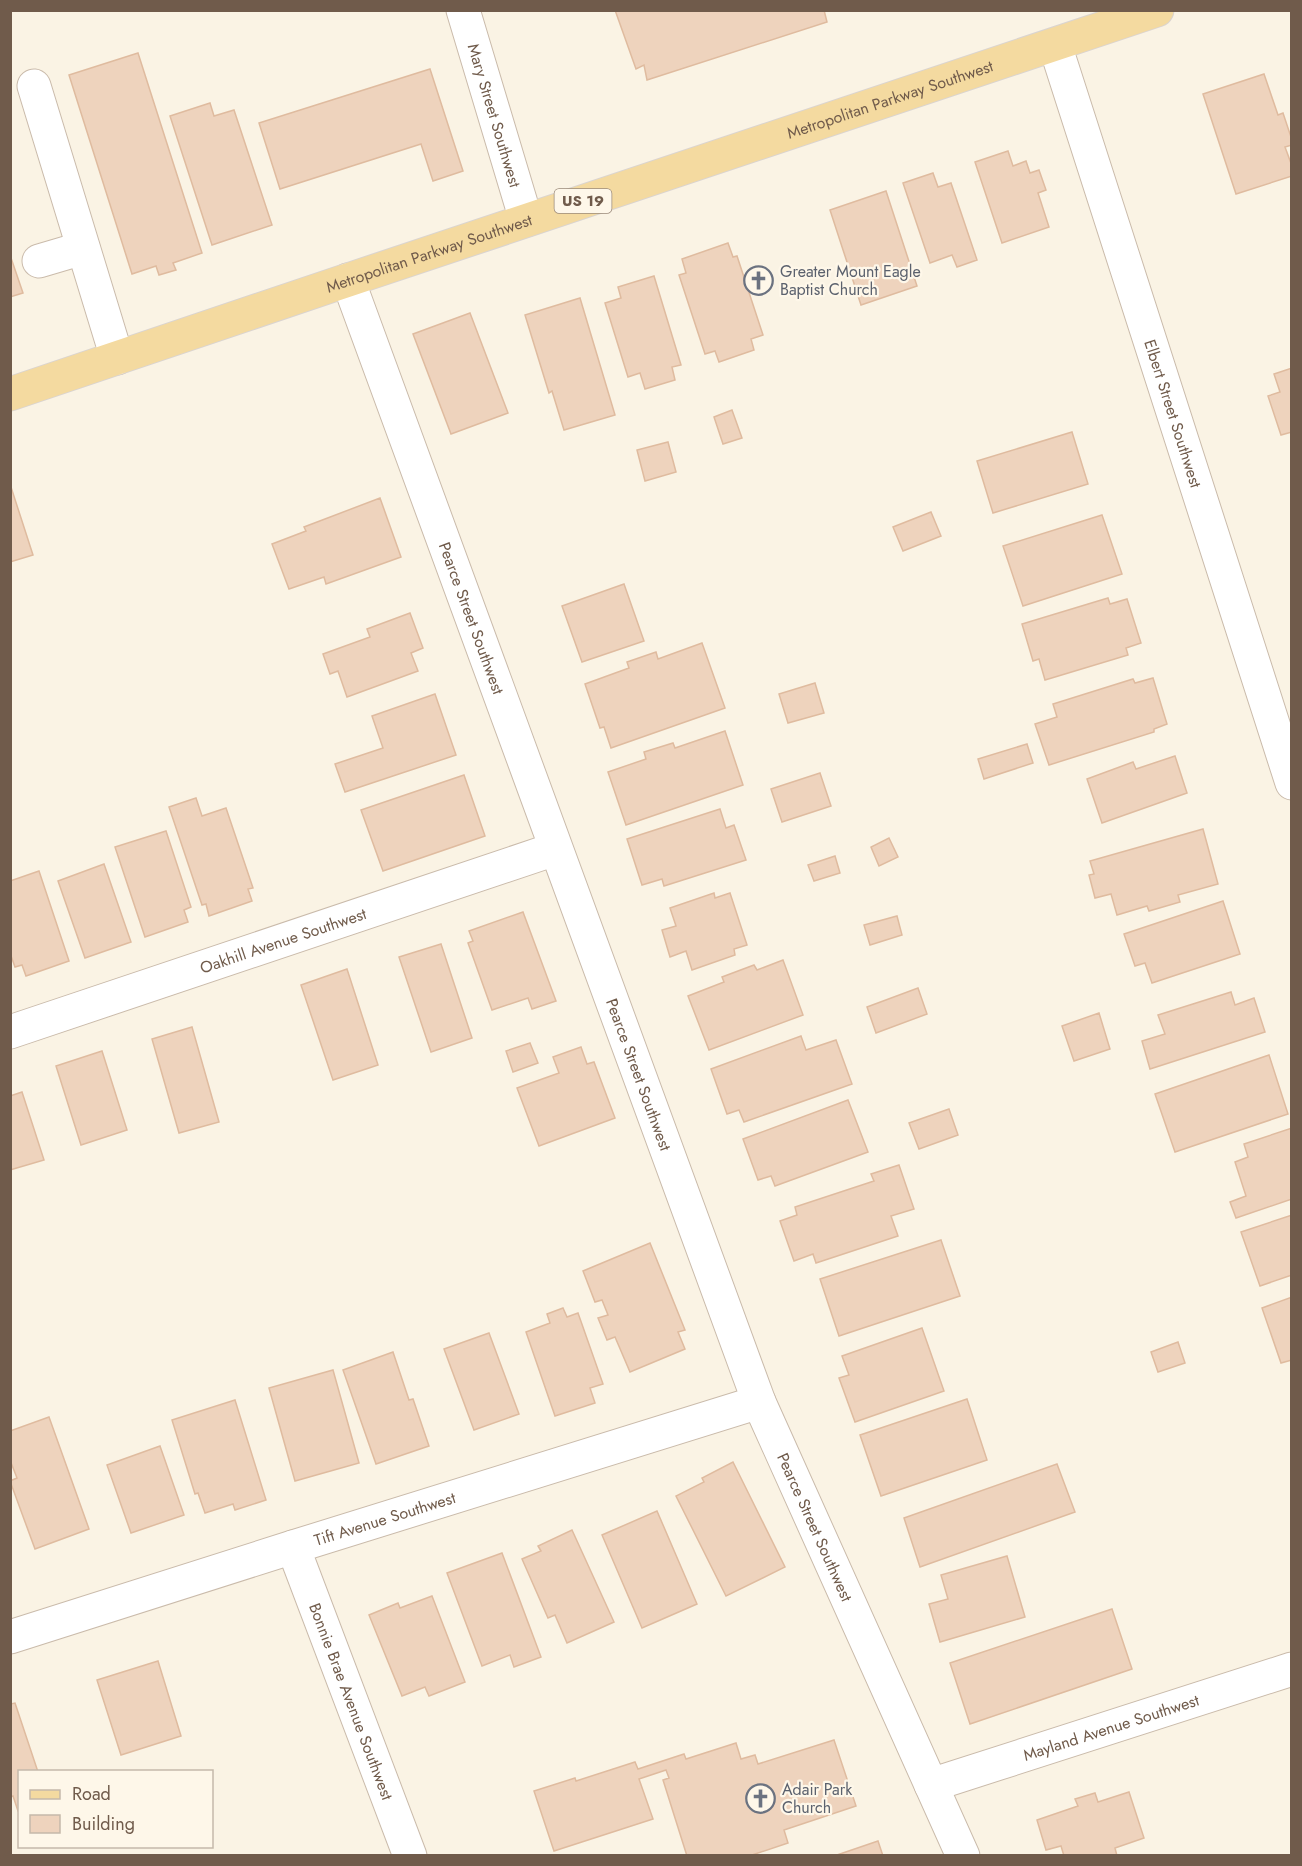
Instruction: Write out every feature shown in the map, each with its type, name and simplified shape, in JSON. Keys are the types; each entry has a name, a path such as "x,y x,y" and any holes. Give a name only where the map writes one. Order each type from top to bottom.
{"main road":[{"name":"Metropolitan Parkway Southwest","path":"10,394 1157,10"}],"street":[{"name":"Mary Street Southwest","path":"463,10 526,220"},
{"name":"Elbert Street Southwest","path":"1055,45 1292,783"},
{"path":"34,86 117,358"},
{"path":"39,261 83,248"},
{"name":"Pearce Street Southwest","path":"348,280 759,1402 963,1856"},
{"name":"Oakhill Avenue Southwest","path":"10,1032 555,849"},
{"name":"Tift Avenue Southwest","path":"10,1637 759,1402"},
{"name":"Bonnie Brae Avenue Southwest","path":"293,1547 410,1856"},
{"name":"Mayland Avenue Southwest","path":"931,1785 1292,1669"}],"building":[{"path":"615,10 824,10 827,22 647,80 644,65 636,69"},
{"path":"138,53 202,253 173,263 176,270 159,275 156,266 132,274 69,75"},
{"path":"430,69 463,171 433,181 421,144 280,189 259,123"},
{"path":"1264,74 1278,115 1283,113 1292,140 1292,145 1285,147 1292,166 1292,176 1236,194 1203,94"},
{"path":"210,103 214,116 234,110 272,225 212,245 170,116"},
{"path":"1008,151 1013,166 1026,161 1030,173 1039,170 1046,190 1038,193 1049,227 1002,243 975,162"},
{"path":"933,173 938,187 951,183 977,260 957,267 952,255 930,263 903,183"},
{"path":"886,191 917,286 861,305 830,210"},
{"path":"728,243 733,257 737,256 763,335 751,339 754,350 719,362 715,351 705,354 679,275 686,273 682,259"},
{"path":"10,255 23,293 10,297"},
{"path":"654,276 681,365 672,367 675,380 645,389 640,373 628,377 605,303 621,298 618,287"},
{"path":"580,298 615,415 564,430 552,391 549,393 525,315"},
{"path":"470,313 508,413 451,434 413,334"},
{"path":"1292,368 1292,432 1281,435 1268,396 1280,392 1274,374"},
{"path":"732,410 742,438 723,444 714,417"},
{"path":"1072,432 1088,484 993,513 977,461"},
{"path":"668,442 676,472 645,481 637,450"},
{"path":"10,484 33,555 10,562"},
{"path":"380,498 401,557 326,584 324,577 289,589 272,544 306,531 304,527"},
{"path":"931,512 941,536 903,551 893,527"},
{"path":"1102,515 1122,574 1023,606 1003,546"},
{"path":"624,584 644,641 582,662 562,606"},
{"path":"1108,598 1110,604 1127,599 1141,643 1126,648 1128,655 1045,680 1039,659 1033,661 1022,624"},
{"path":"410,613 423,648 411,653 418,671 347,697 338,671 330,674 323,654 370,637 367,629"},
{"path":"702,643 725,708 611,748 604,727 600,728 585,684 629,668 627,662 656,652 658,659"},
{"path":"1153,678 1167,724 1154,729 1154,732 1049,765 1035,724 1057,717 1053,704 1133,679 1135,683"},
{"path":"815,683 824,713 788,723 779,694"},
{"path":"435,694 456,755 345,792 335,764 383,748 372,716"},
{"path":"725,731 743,785 626,825 608,772 646,759 644,752 673,743 675,748"},
{"path":"1027,744 1033,763 984,779 978,759"},
{"path":"1175,756 1187,793 1102,823 1087,779 1133,762 1136,769"},
{"path":"820,773 831,806 782,822 771,789"},
{"path":"464,775 485,836 383,871 361,810"},
{"path":"196,798 202,816 226,808 253,888 248,889 252,901 209,916 206,904 202,905 169,807"},
{"path":"720,809 726,828 734,825 746,860 664,886 662,879 642,885 627,839"},
{"path":"1203,829 1218,884 1178,895 1180,902 1149,911 1147,906 1117,915 1111,894 1095,898 1089,875 1094,874 1090,861"},
{"path":"166,831 191,907 184,910 188,922 145,937 115,847"},
{"path":"889,838 898,857 879,866 871,847"},
{"path":"835,856 840,873 814,881 808,865"},
{"path":"104,864 131,942 85,958 58,881"},
{"path":"39,871 69,961 26,976 22,965 15,967 10,953 10,881"},
{"path":"714,893 715,898 730,893 747,945 734,949 735,955 692,970 686,951 670,957 662,930 676,926 670,908"},
{"path":"1223,901 1240,954 1152,983 1145,963 1135,966 1124,934"},
{"path":"523,912 556,1001 532,1009 528,998 492,1010 468,943 473,941 469,931"},
{"path":"897,916 902,935 870,945 864,925"},
{"path":"441,944 472,1038 431,1052 399,957"},
{"path":"783,960 803,1015 709,1050 688,996 724,982 722,977 754,965 757,970"},
{"path":"347,969 378,1065 333,1080 301,985"},
{"path":"918,988 927,1014 876,1033 867,1007"},
{"path":"1231,992 1235,1005 1254,998 1265,1032 1150,1069 1142,1041 1165,1034 1158,1015"},
{"path":"1099,1013 1110,1049 1074,1061 1062,1026"},
{"path":"192,1027 219,1122 179,1133 152,1039"},
{"path":"801,1036 806,1050 836,1040 852,1084 744,1122 739,1110 727,1114 711,1069"},
{"path":"530,1043 538,1063 513,1072 506,1051"},
{"path":"581,1047 587,1064 594,1062 615,1118 539,1146 517,1088 559,1073 553,1057"},
{"path":"102,1051 127,1130 81,1145 56,1066"},
{"path":"1269,1055 1288,1114 1175,1152 1155,1094"},
{"path":"22,1092 44,1160 10,1170 10,1096"},
{"path":"848,1100 868,1152 775,1186 771,1176 758,1180 743,1139"},
{"path":"949,1109 958,1135 919,1149 909,1123"},
{"path":"1292,1128 1292,1199 1236,1218 1230,1202 1246,1196 1235,1162 1248,1157 1244,1144"},
{"path":"899,1165 914,1209 891,1216 898,1236 816,1263 813,1254 794,1261 780,1221 797,1215 795,1207 874,1181 871,1174"},
{"path":"1292,1215 1292,1275 1260,1286 1241,1232"},
{"path":"941,1240 960,1296 839,1336 820,1279"},
{"path":"650,1243 685,1330 678,1332 685,1349 630,1372 615,1337 607,1340 598,1318 608,1315 602,1300 595,1302 583,1271"},
{"path":"1292,1297 1292,1360 1281,1363 1262,1308"},
{"path":"563,1308 567,1317 578,1313 603,1384 590,1388 595,1403 555,1416 526,1332 550,1323 547,1314"},
{"path":"922,1328 944,1391 855,1422 839,1378 849,1375 842,1356"},
{"path":"489,1333 519,1414 474,1430 444,1349"},
{"path":"1178,1342 1185,1363 1158,1372 1151,1352"},
{"path":"393,1352 409,1400 413,1399 429,1446 376,1464 343,1370"},
{"path":"333,1370 359,1463 295,1481 269,1388"},
{"path":"967,1399 987,1460 881,1496 860,1435"},
{"path":"235,1400 266,1500 235,1510 233,1504 205,1513 198,1493 195,1494 172,1420"},
{"path":"49,1417 89,1529 35,1549 10,1481 17,1478 10,1460 10,1431"},
{"path":"160,1446 184,1515 131,1533 107,1465"},
{"path":"733,1462 785,1567 726,1596 676,1496 704,1482 702,1478"},
{"path":"1057,1464 1075,1512 920,1567 904,1518"},
{"path":"657,1511 697,1604 642,1628 602,1535"},
{"path":"572,1530 614,1622 567,1643 555,1615 548,1618 522,1559 541,1551 538,1546"},
{"path":"502,1553 541,1657 514,1667 510,1655 482,1666 447,1573"},
{"path":"1007,1556 1025,1617 940,1642 929,1604 948,1599 941,1575"},
{"path":"432,1596 465,1682 429,1696 425,1687 402,1696 369,1615 398,1603 400,1608"},
{"path":"1112,1609 1132,1669 970,1724 950,1663"},
{"path":"158,1661 181,1736 121,1755 97,1680"},
{"path":"15,1703 37,1770 18,1770 18,1811 13,1796 10,1797 10,1704"},
{"name":"Adair Park Church","path":"834,1740 856,1806 784,1830 788,1843 749,1856 687,1856 663,1780 669,1778 666,1770 639,1779 653,1819 554,1851 534,1791 575,1778 576,1781 635,1762 638,1769 684,1754 686,1759 736,1743 741,1759 755,1755 758,1764"},
{"path":"1129,1792 1144,1838 1115,1848 1117,1856 1064,1856 1061,1846 1046,1850 1037,1820 1078,1806 1075,1799 1095,1793 1098,1802"},
{"path":"878,1841 883,1856 834,1856"}],"place":[{"name":"Greater Mount Eagle Baptist Church","path":"759,280"},
{"name":"Adair Park Church","path":"761,1798"}]}
